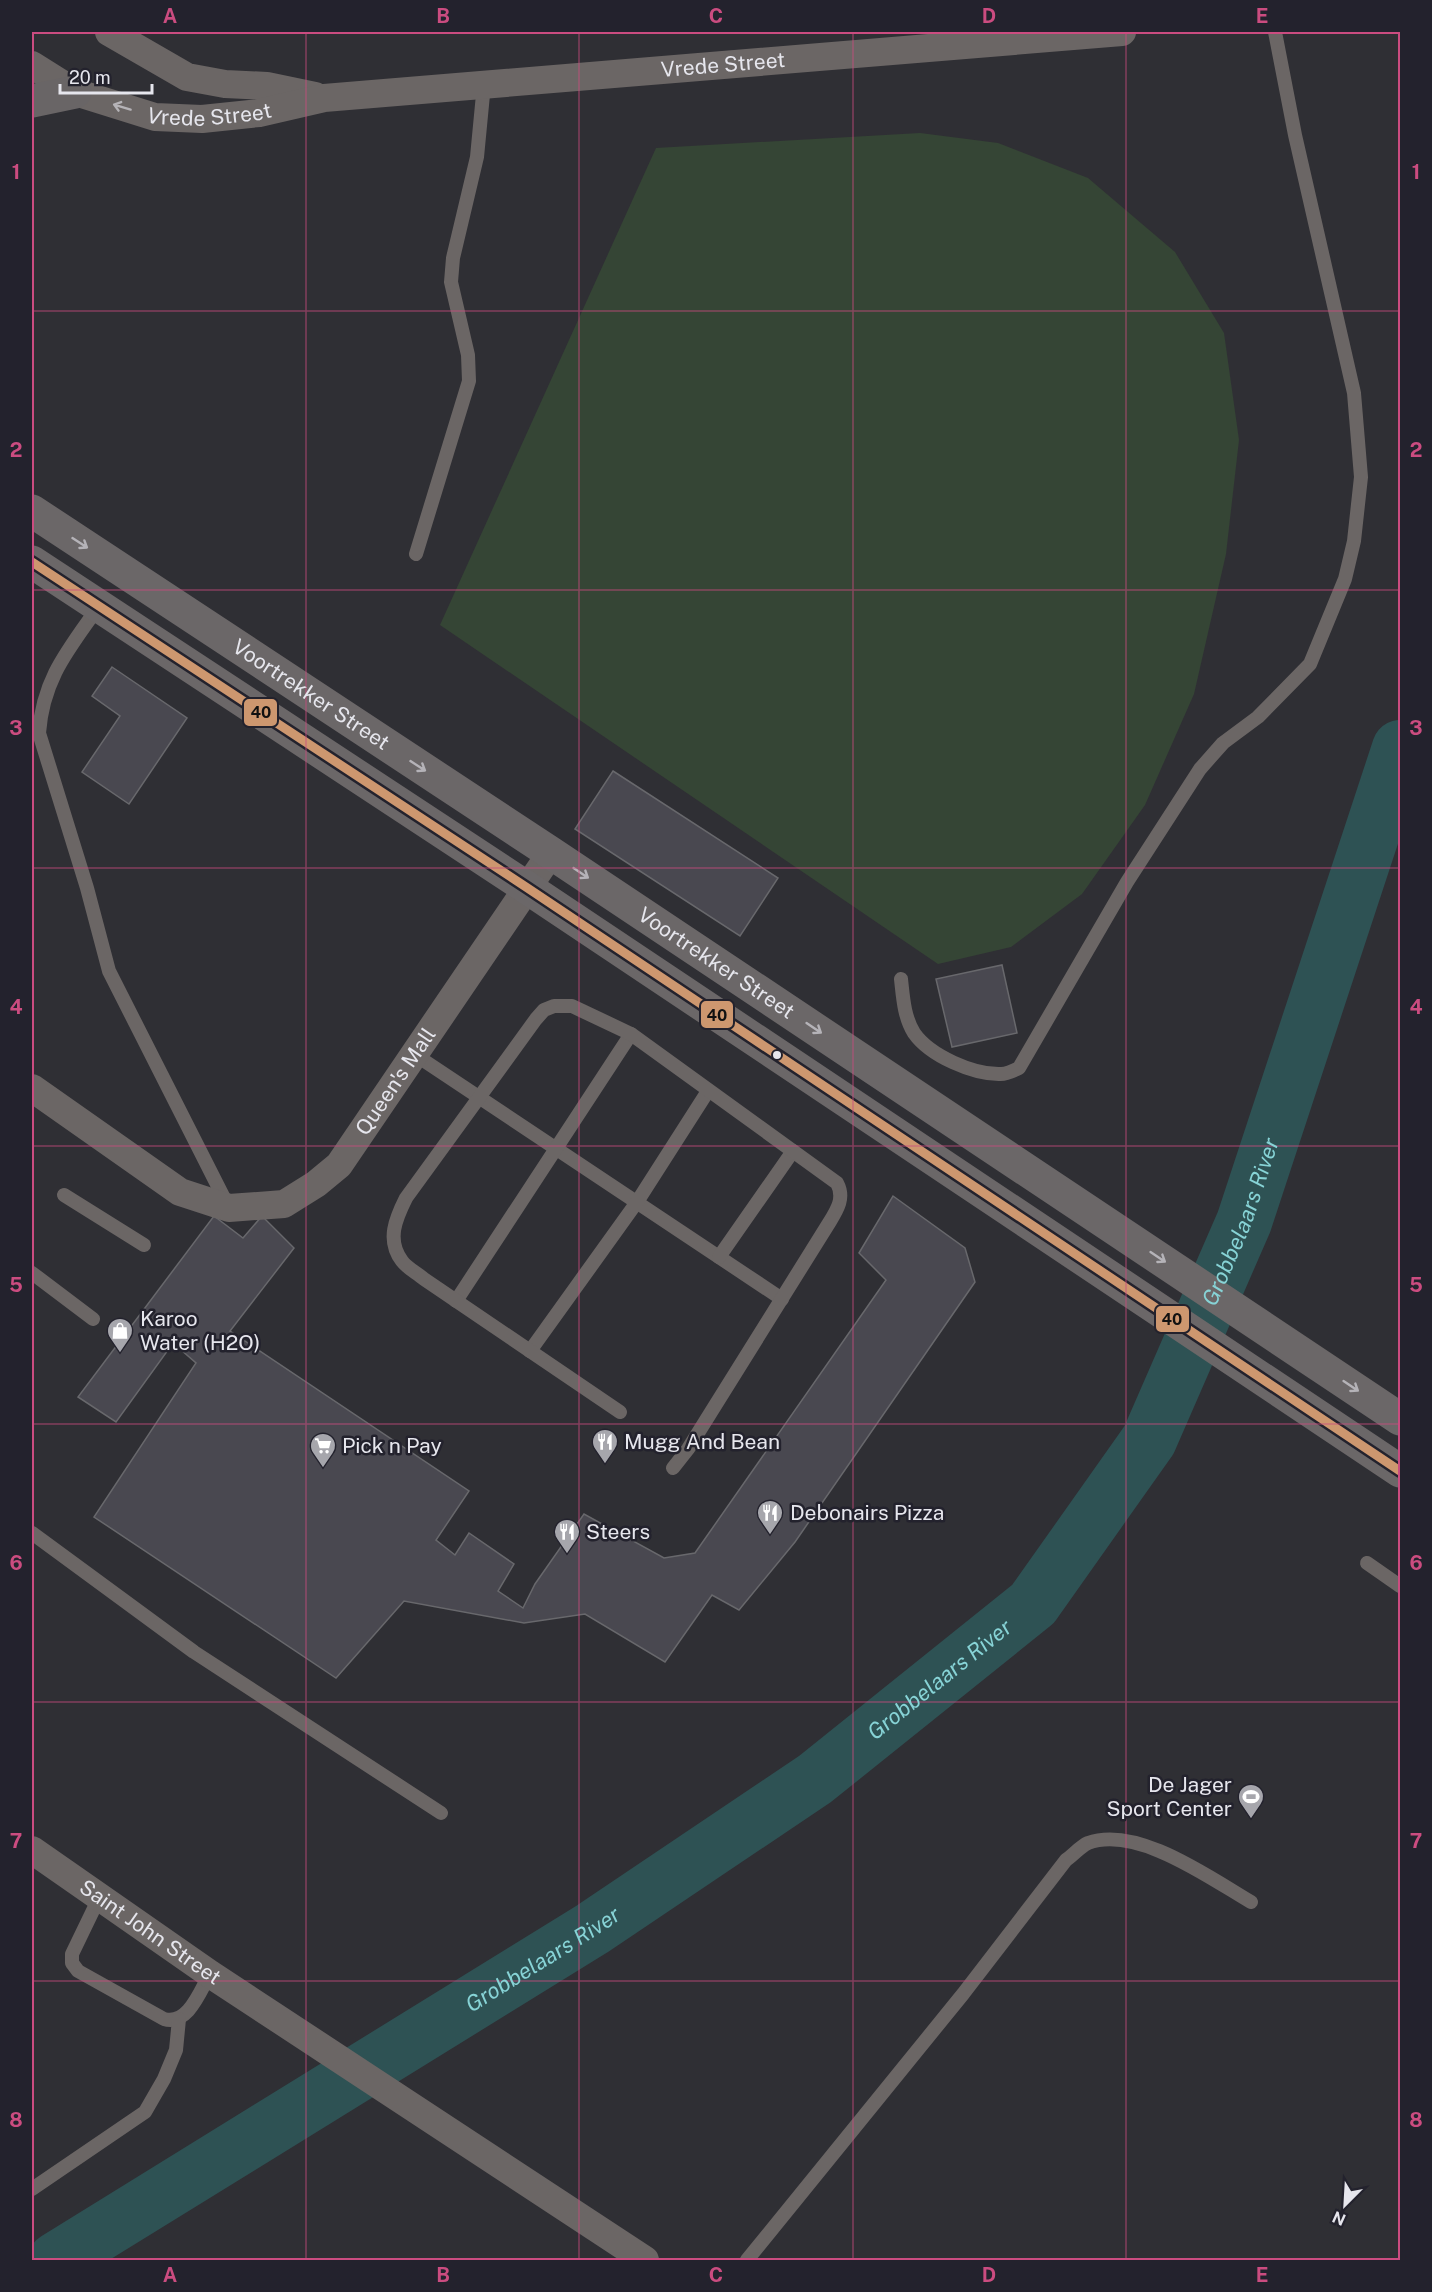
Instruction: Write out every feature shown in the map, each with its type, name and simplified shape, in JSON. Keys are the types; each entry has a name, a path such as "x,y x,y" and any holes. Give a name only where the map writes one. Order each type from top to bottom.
{"highway":[{"path":"32,101 75,92"}],"main road":[{"name":"Voortrekker Street","path":"32,511 551,853 1401,1419"},
{"name":"Voortrekker Street","path":"32,562 1401,1471"}],"street":[{"name":"Vrede Street","path":"109,32 187,77 225,84 267,86 324,98"},
{"name":"Vrede Street","path":"32,64 75,92 155,117 202,119 259,113 324,98 1122,32"},
{"name":"Queen's Mall","path":"32,1088 180,1192 229,1208 284,1204 316,1185 339,1165 551,853"},
{"name":"Saint John Street","path":"32,1850 210,1974 476,2149 635,2258"}],"lane":[{"path":"900,979 904,1010 914,1034 932,1050 949,1061 983,1073 1004,1074 1018,1068 1127,882 1200,769 1223,743 1258,717 1310,664 1331,616 1345,579 1354,541 1361,477 1354,393 1294,135 1275,32"},
{"path":"416,554 469,381 468,355 451,282 453,258 477,157 484,84"},
{"path":"99,606 59,664 47,688 40,710 39,733 87,888 109,971 229,1208"},
{"path":"620,1412 456,1301 402,1261 394,1244 394,1225 406,1198 536,1019 544,1011 554,1006 572,1006 583,1010 631,1034 837,1183 841,1191 840,1205 688,1449 673,1468"},
{"path":"456,1301 631,1034"},
{"path":"414,1054 782,1299"},
{"path":"530,1351 637,1202 708,1091"},
{"path":"719,1257 793,1151"},
{"path":"64,1195 144,1245"},
{"path":"32,1273 93,1319"},
{"path":"32,1533 194,1652 441,1813"},
{"path":"1367,1563 1401,1587"},
{"path":"747,2260 963,1994 1066,1860 1087,1843 1118,1838 1164,1852 1251,1902"},
{"path":"100,1896 72,1954 72,1962 78,1971 171,2021 187,2013 210,1974"},
{"path":"32,2189 145,2112 165,2079 176,2050 179,2019"}],"green space":[{"path":"920,133 998,143 1088,178 1175,252 1224,333 1239,440 1226,554 1194,694 1145,805 1082,894 1011,947 938,964 440,625 656,148"}],"building":[{"path":"112,667 187,718 129,804 82,772 120,716 92,696"},
{"path":"613,771 778,878 740,936 575,829"},
{"path":"1002,965 1017,1033 952,1047 936,979"},
{"path":"893,1196 965,1248 975,1282 795,1542 739,1610 712,1595 665,1662 585,1614 524,1623 404,1601 336,1678 94,1517 196,1363 173,1343 116,1422 78,1397 214,1216 243,1238 262,1216 294,1248 230,1331 469,1491 436,1540 455,1555 469,1533 514,1564 498,1591 523,1608 535,1584 584,1514 664,1558 695,1553 886,1280 859,1253"}],"waterway":[{"name":"Grobbelaars River","path":"56,2260 592,1929 815,1779 1033,1604 1149,1440 1244,1222 1400,748"}],"transit line":[{"name":"40","path":"32,562 526,887 1400,1471"}],"place":[{"name":"Karoo Water (H2O)","path":"120,1354"},
{"name":"Mugg And Bean","path":"605,1465"},
{"name":"Pick n Pay","path":"323,1469"},
{"name":"Debonairs Pizza","path":"770,1536"},
{"name":"Steers","path":"567,1555"},
{"name":"De Jager Sport Center","path":"1251,1820"}]}
